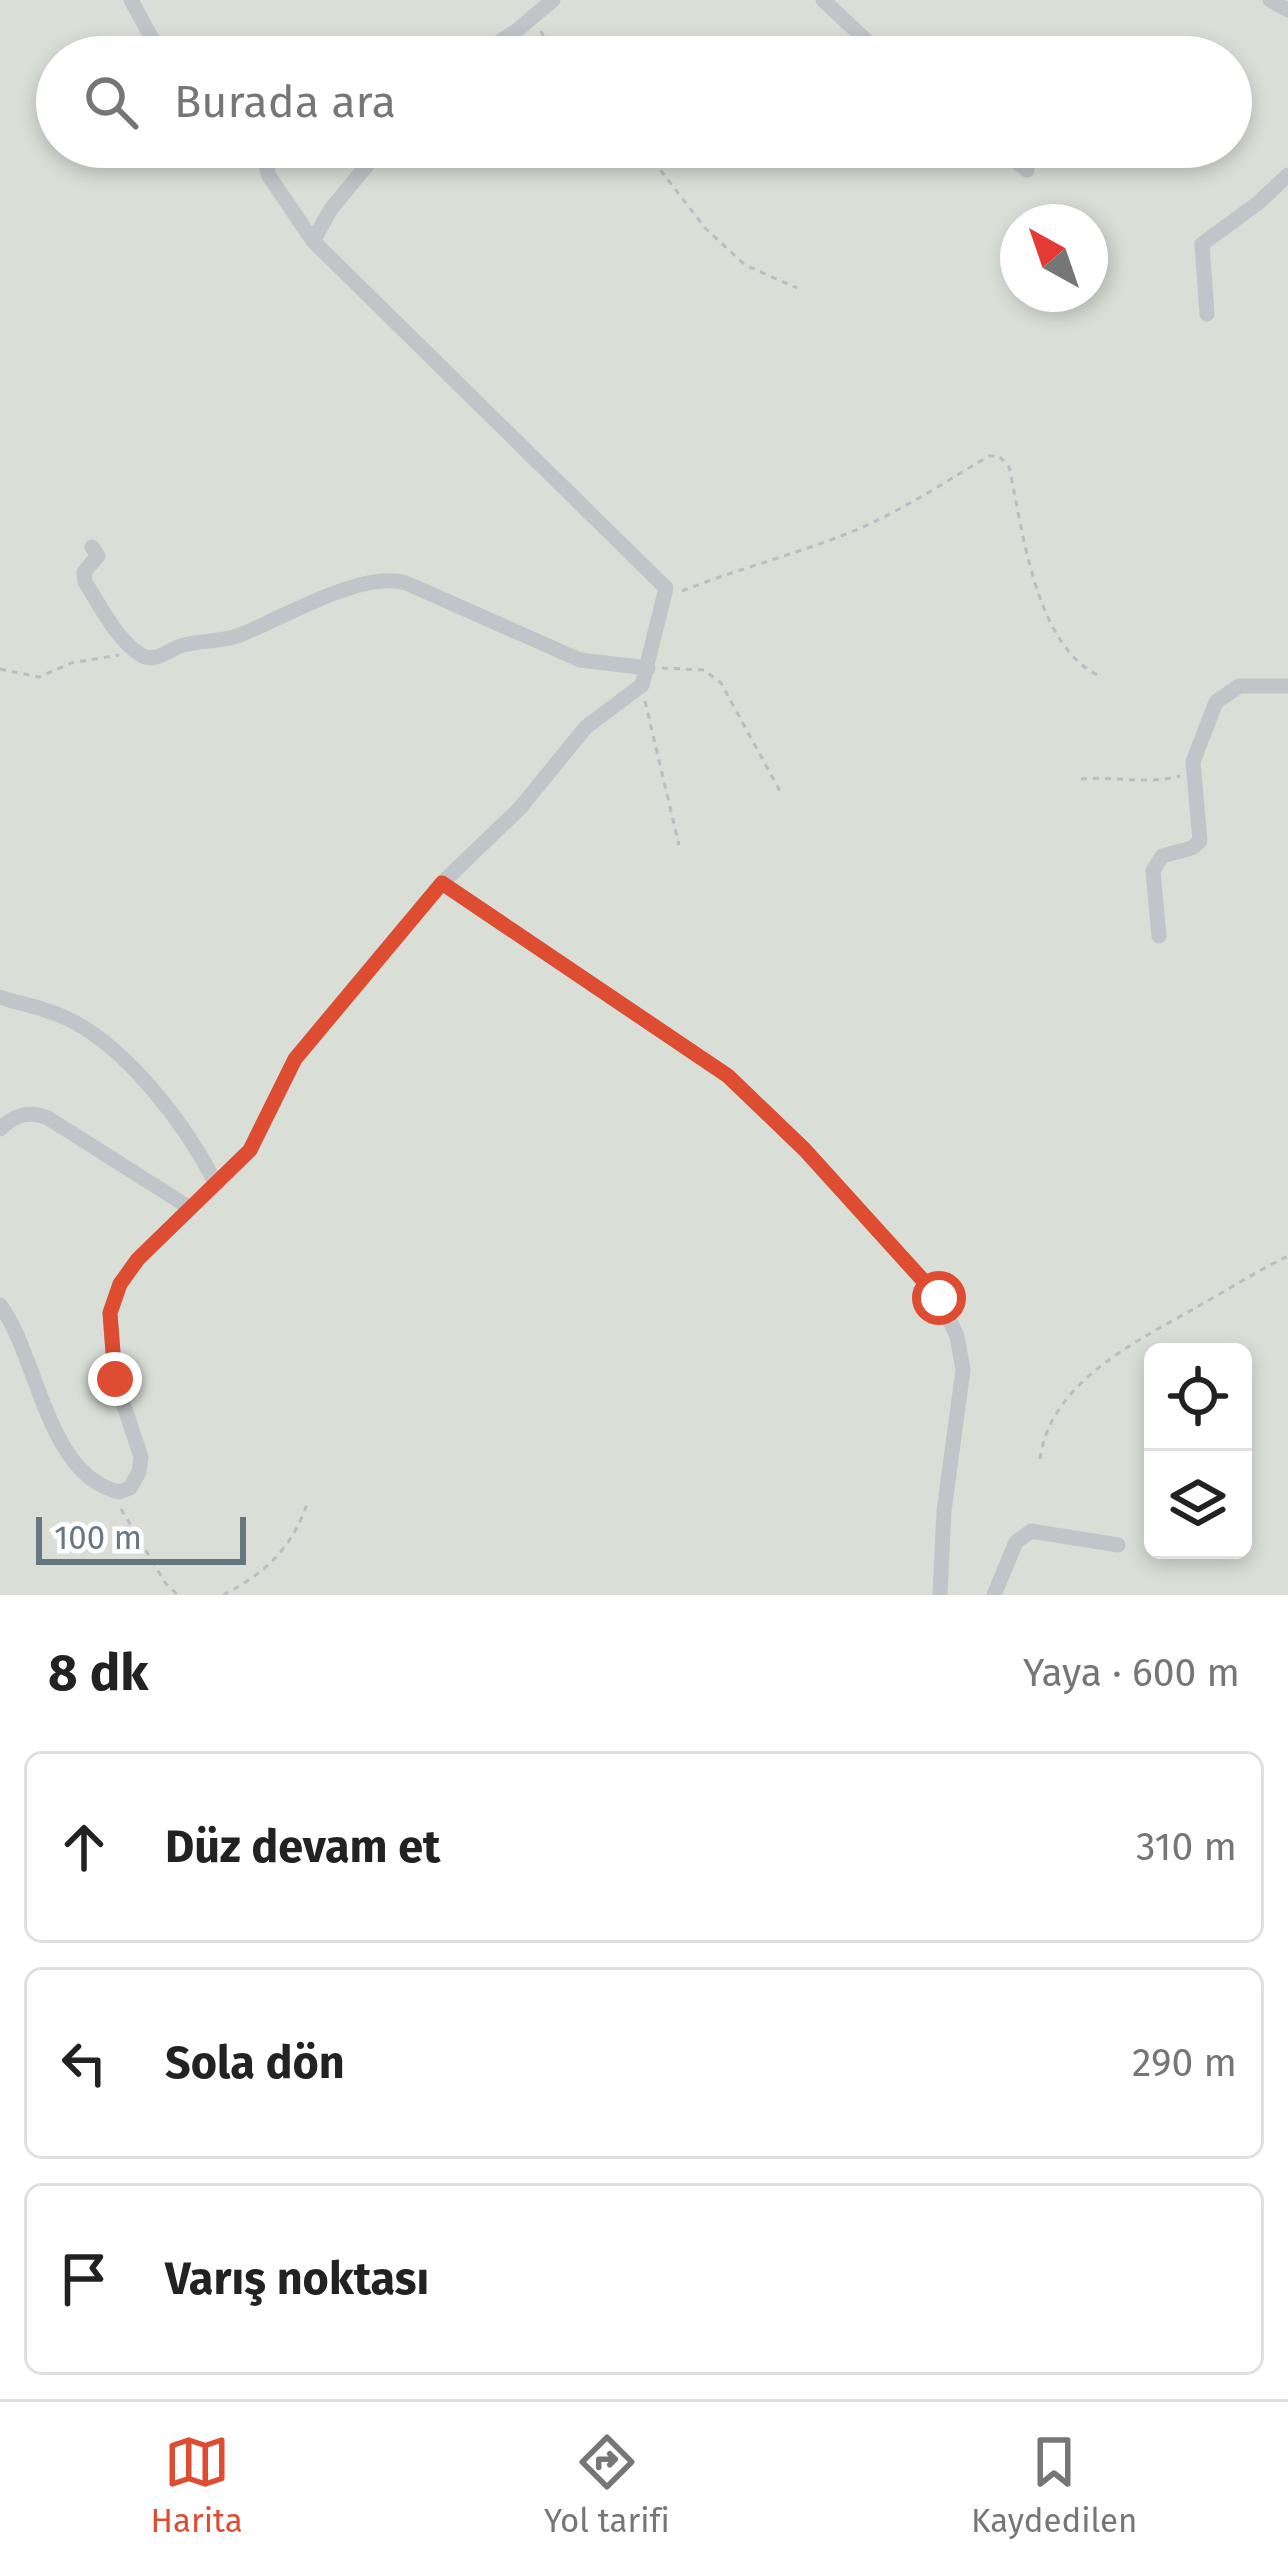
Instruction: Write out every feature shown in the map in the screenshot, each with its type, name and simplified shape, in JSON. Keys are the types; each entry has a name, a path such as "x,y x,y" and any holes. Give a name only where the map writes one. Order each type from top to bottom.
{"street":[{"path":"131,0 151,36"},
{"path":"506,36 553,0"},
{"path":"823,0 862,36"},
{"path":"1270,0 1288,10"},
{"path":"0,1305 15,1325 33,1384 60,1439 93,1482 112,1491 125,1491 135,1484 141,1457 115,1379 110,1313 120,1284 138,1259 256,1142 304,1046 442,883 520,808 586,727 642,685 648,668 666,588 313,241 267,168"},
{"path":"313,241 331,209 365,168"},
{"path":"1207,314 1202,244 1288,175"},
{"path":"92,547 97,560 84,572 85,582 124,642 142,656 157,658 183,645 228,638 365,582 386,579 406,583 580,660 648,668"},
{"path":"1159,936 1155,865 1168,853 1195,847 1201,837 1193,762 1216,702 1239,686 1288,686"},
{"path":"442,883 728,1076 805,1150 939,1298 957,1336 963,1370 944,1511 940,1595"},
{"path":"0,998 62,1016 105,1044 181,1124 216,1184"},
{"path":"0,1129 28,1113 48,1118 190,1208"},
{"path":"994,1595 1016,1542 1026,1533 1036,1530 1118,1545"}],"path":[{"path":"535,15 544,36"},
{"path":"659,168 705,228 745,265 797,288"},
{"path":"662,599 751,564 842,536 916,502 989,456 999,456 1009,467 1042,604 1075,661 1100,676"},
{"path":"0,669 39,677 71,663 114,658 136,649"},
{"path":"648,668 694,668 714,675 781,794"},
{"path":"642,685 679,845"},
{"path":"1081,779 1110,776 1159,782 1194,772"},
{"path":"1040,1460 1042,1442 1056,1416 1102,1364 1288,1256"},
{"path":"112,1491 166,1584 178,1595"},
{"path":"223,1595 284,1552 308,1501"}],"shaded area":[{"path":"0,0 1288,0 1288,1595 0,1595"}],"route":[{"path":"115,1379 110,1313 120,1284 138,1259 250,1150 295,1059 442,883 728,1076 805,1150 939,1298"}]}
